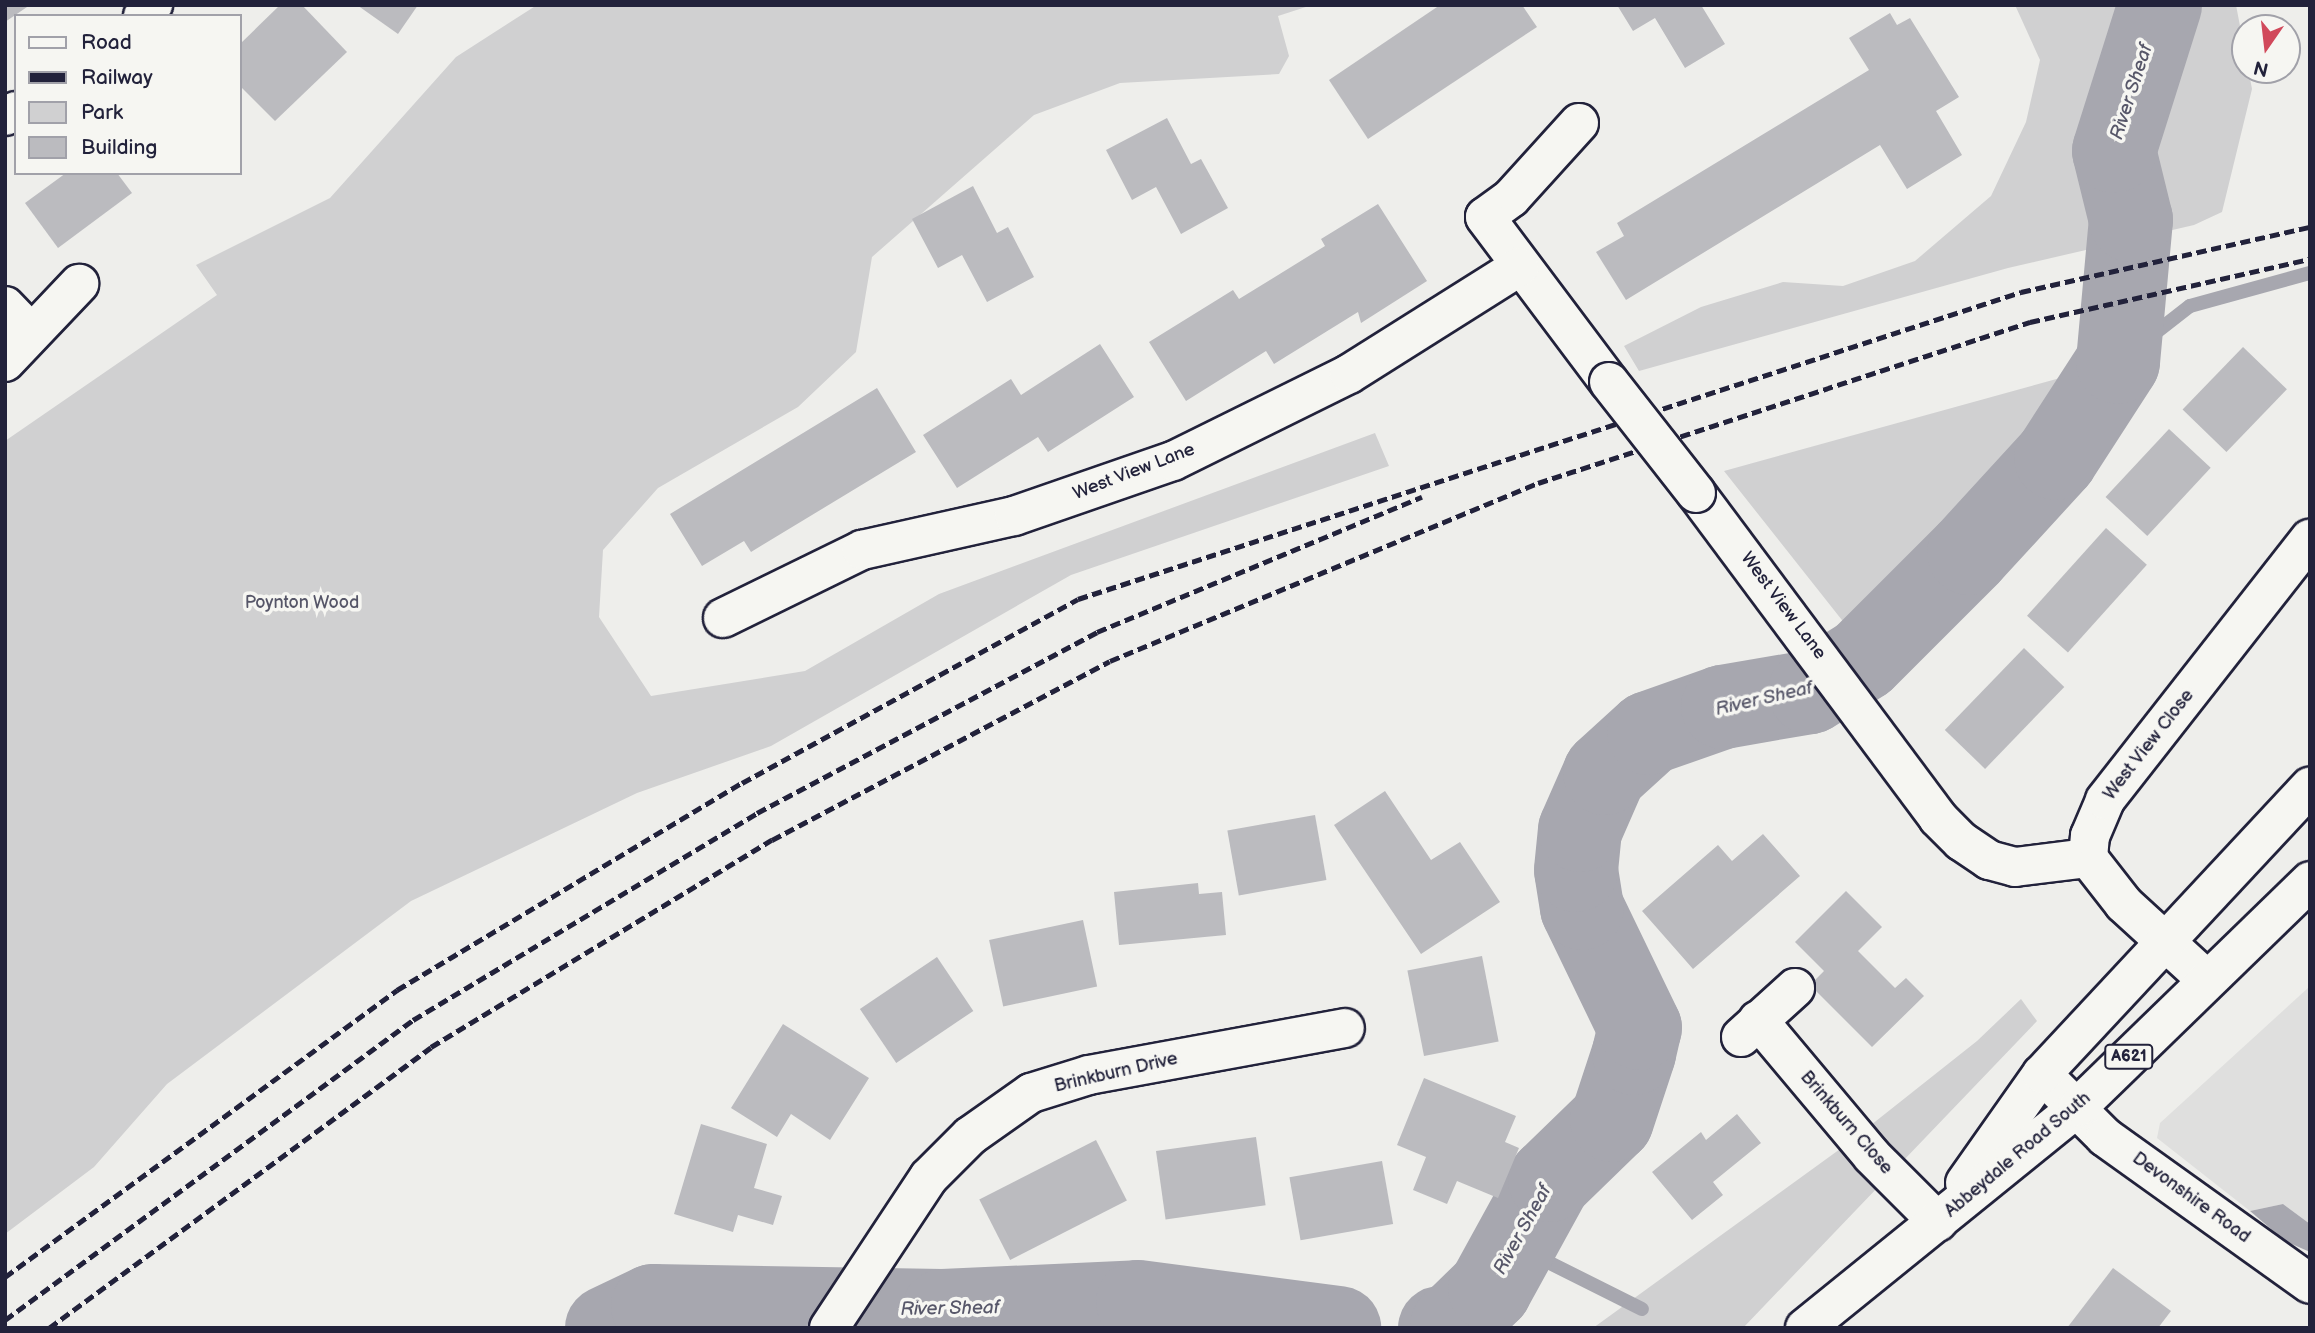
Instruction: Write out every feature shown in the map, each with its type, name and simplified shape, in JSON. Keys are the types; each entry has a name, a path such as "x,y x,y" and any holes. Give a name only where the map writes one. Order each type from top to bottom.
{"street":[{"name":"West View Lane","path":"1579,123 1511,198 1485,217 1519,267 1773,590 1938,818 1989,860 2015,867 2088,858"},
{"name":"West View Lane","path":"723,618 862,550 1014,516 1173,461 1349,374 1519,267"},
{"path":"5,362 18,319 79,284"},
{"name":"West View Close","path":"2088,858 2090,836 2105,800 2310,539"},
{"name":"A621","path":"1938,1222 2042,1074 2162,942 2310,787"},
{"path":"2088,858 2124,904 2162,942 2207,980"},
{"name":"Abbeydale Road South","path":"1805,1328 2078,1108 2310,881"},
{"name":"Brinkburn Close","path":"1795,988 1749,1029 1938,1222"},
{"name":"Brinkburn Drive","path":"830,1328 849,1292 929,1177 970,1136 1031,1093 1089,1075 1345,1028"},
{"name":"Devonshire Road","path":"2042,1074 2105,1137 2310,1284"}],"shaded area":[{"path":"2308,988 2310,1224 2283,1204 2250,1211 2157,1138 2160,1123"},
{"path":"2283,1204 2310,1224 2310,1252 2285,1241 2250,1211"}],"green space":[{"name":"Poynton Wood","path":"537,5 1312,5 1278,16 1289,56 1279,74 1120,83 1034,115 872,257 856,352 798,407 658,488 603,550 599,617 651,696 805,671 939,594 1375,433 1389,466 1071,575 771,746 637,793 411,901 167,1084 94,1167 5,1234 5,441 217,295 196,265 330,198 456,57"},
{"path":"2015,5 2236,5 2238,14 2231,14 2231,84 2251,84 2252,89 2222,212 2194,225 2008,268 1639,371 1624,346 1701,307 1783,282 1843,286 1915,261 1991,196 2026,122 2040,60"},
{"path":"2118,362 2056,458 1969,553 1863,659 1849,629 1724,471"},
{"path":"2021,999 2037,1021 1743,1328 1593,1328 1847,1144 1977,1041"}],"building":[{"path":"5,5 30,5 14,14 5,22"},
{"path":"280,5 302,5 347,52 275,121 242,88 242,42"},
{"path":"357,5 418,5 398,34"},
{"path":"1440,5 1522,5 1537,27 1368,139 1329,80"},
{"path":"1617,5 1701,5 1725,44 1685,68 1655,18 1633,31"},
{"path":"1890,13 1897,25 1910,18 1959,97 1936,111 1962,155 1907,189 1880,145 1626,300 1596,252 1624,236 1617,223 1869,70 1849,38"},
{"path":"1167,118 1191,164 1201,159 1228,208 1181,234 1156,187 1132,200 1106,150"},
{"path":"63,175 118,175 132,193 58,248 25,203"},
{"path":"973,186 997,233 1008,227 1034,277 987,302 962,255 938,268 912,219"},
{"path":"1378,204 1427,281 1361,323 1358,312 1274,364 1266,351 1186,401 1149,342 1233,290 1239,299 1325,246 1321,239"},
{"path":"1100,344 1134,397 1048,452 1038,437 957,488 923,435 1011,379 1021,395"},
{"path":"2243,347 2287,389 2226,452 2183,410"},
{"path":"877,388 916,452 751,552 744,541 702,566 670,514"},
{"path":"2169,429 2211,468 2147,536 2106,497"},
{"path":"2106,528 2147,565 2068,652 2027,616"},
{"path":"2024,648 2064,687 1985,769 1945,730"},
{"path":"1385,791 1431,860 1460,842 1500,902 1421,954 1334,825"},
{"path":"1315,815 1326,880 1239,895 1227,830"},
{"path":"1763,834 1800,876 1693,969 1642,911 1718,845 1732,861"},
{"path":"1198,883 1199,894 1222,892 1226,935 1119,945 1114,892"},
{"path":"1846,891 1882,927 1858,951 1895,988 1906,978 1924,996 1872,1047 1810,985 1824,971 1795,942"},
{"path":"1083,920 1097,987 1003,1006 989,940"},
{"path":"1482,956 1499,1041 1424,1056 1407,971"},
{"path":"937,957 973,1011 896,1063 860,1009"},
{"path":"783,1024 869,1078 830,1140 791,1114 777,1137 731,1108"},
{"path":"1424,1078 1516,1116 1505,1142 1519,1148 1498,1198 1457,1181 1447,1204 1413,1190 1426,1157 1397,1145"},
{"path":"1737,1114 1761,1143 1713,1182 1723,1195 1692,1220 1652,1172 1701,1132 1706,1140"},
{"path":"701,1124 767,1144 754,1188 782,1196 773,1225 738,1215 733,1232 674,1214"},
{"path":"1256,1137 1266,1205 1166,1219 1156,1151"},
{"path":"1096,1140 1127,1201 1010,1260 979,1199"},
{"path":"1382,1161 1393,1224 1301,1240 1289,1177"},
{"path":"2113,1268 2171,1311 2158,1328 2067,1328"}],"waterway":[{"name":"River Sheaf","path":"1440,1328 1452,1326 1490,1289 1550,1180 1612,1120 1634,1053 1640,1028 1582,908 1576,870 1580,830 1605,773 1649,733 1723,707 1810,692 1863,659 1969,553 2056,458 2118,362 2131,220 2114,151 2160,5"},
{"path":"2118,362 2190,306 2310,273"},
{"path":"1514,1245 1642,1309"},
{"name":"River Sheaf","path":"607,1328 653,1306 943,1311 1138,1302 1339,1328"}],"railway":[{"path":"5,1277 397,990 742,783 1078,599 2021,292 2310,227"},
{"path":"49,1328 431,1047 772,840 1110,661 1538,483 2030,322 2310,259"},
{"path":"5,1320 413,1020 757,813 1097,632 1422,497"}]}
